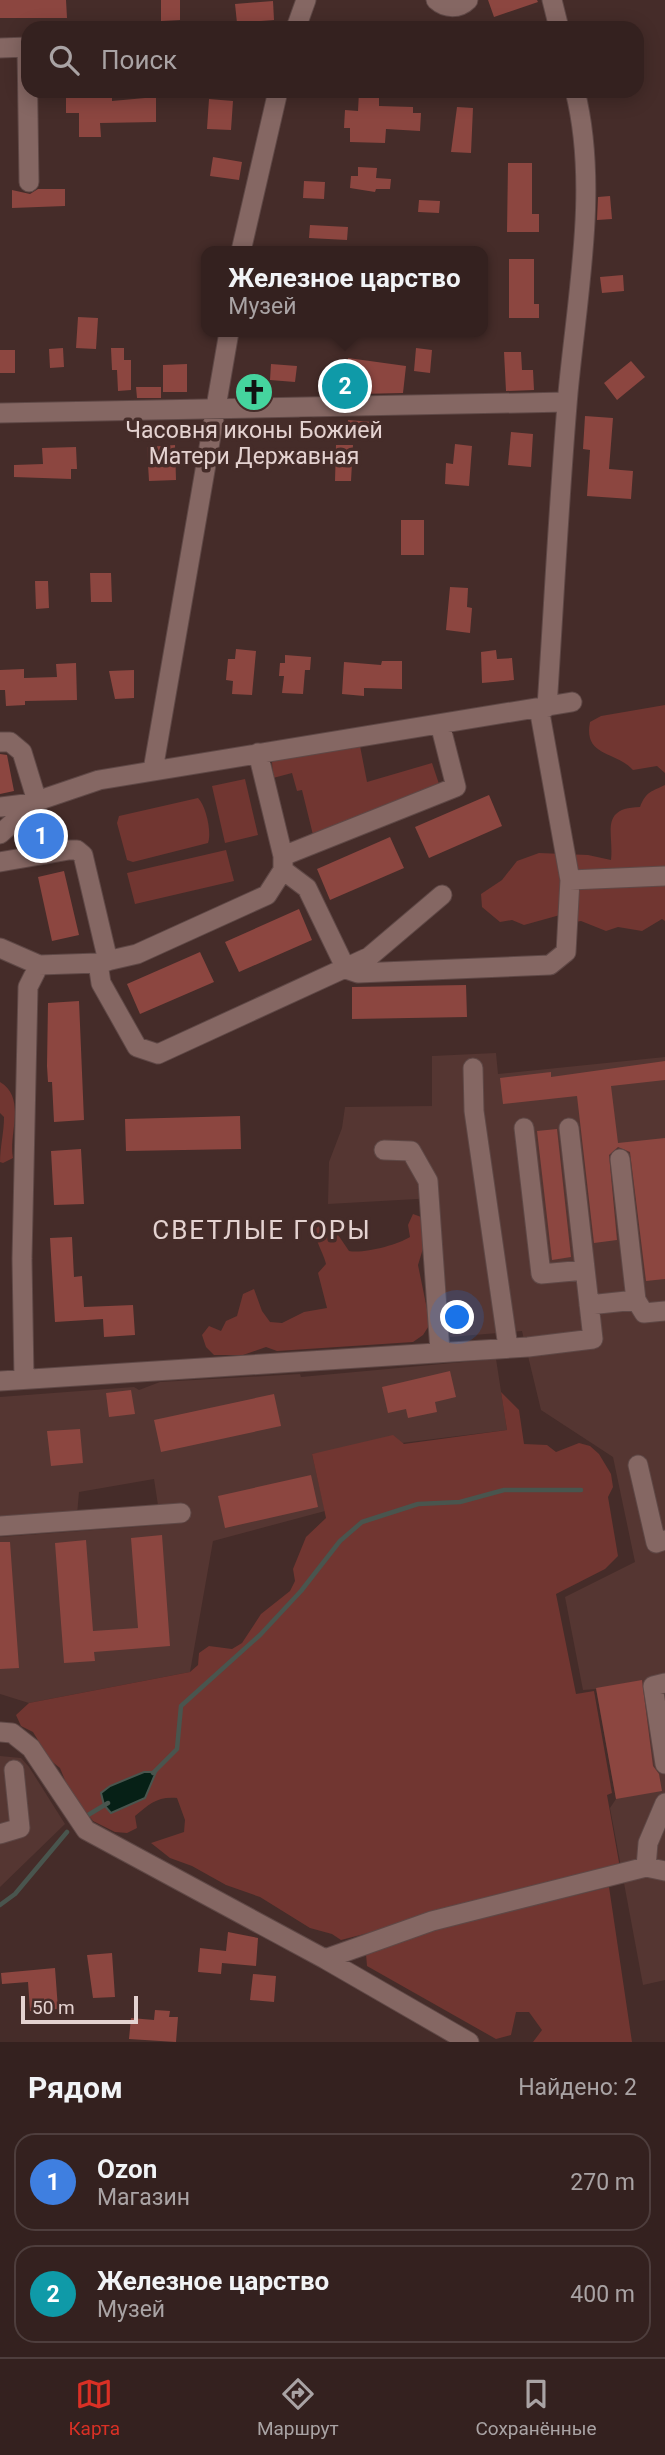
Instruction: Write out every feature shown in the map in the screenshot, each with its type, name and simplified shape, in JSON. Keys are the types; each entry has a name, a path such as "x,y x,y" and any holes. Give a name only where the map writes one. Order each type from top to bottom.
{"street":[{"path":"298,21 306,0"},
{"path":"436,0 446,6 456,7 468,0"},
{"path":"552,0 557,21"},
{"path":"0,48 21,47"},
{"path":"28,98 29,182"},
{"path":"242,246 276,98"},
{"path":"258,753 283,863 307,888 346,969 358,973 550,965 566,952 570,880 543,708 586,191 583,122 577,98"},
{"path":"153,770 228,337"},
{"path":"0,413 217,412 568,402"},
{"path":"0,807 35,802 99,780 153,770 572,702"},
{"path":"0,948 39,965 103,962 137,954 267,895 283,863 456,787 440,724"},
{"path":"0,742 10,742 22,752 35,802"},
{"path":"0,834 35,802"},
{"path":"0,862 69,849 77,850 83,855 103,962 101,983 137,1047 158,1054 369,957 442,895"},
{"path":"570,880 665,876"},
{"path":"24,1378 22,1259 28,987 39,965"},
{"path":"473,1068 474,1111 508,1347"},
{"path":"524,1128 541,1275 585,1270"},
{"path":"0,1381 593,1339 569,1128"},
{"path":"384,1150 411,1151 428,1181 440,1351"},
{"path":"621,1159 636,1300 644,1313 665,1311"},
{"path":"589,1305 636,1300"},
{"path":"638,1465 656,1543 665,1540"},
{"path":"0,1526 181,1513"},
{"path":"665,1682 653,1686 665,1764"},
{"path":"0,1732 12,1733 30,1748 86,1830 325,1959 469,2042"},
{"path":"0,1834 20,1828 14,1770"},
{"path":"325,1959 432,1921 655,1869 648,1843 665,1803"}],"shaded area":[{"path":"665,705 665,773 657,766 633,770 596,748 591,742 590,722 601,716"},
{"path":"360,746 367,782 432,763 440,787 314,839 302,790 297,791 292,773 273,778 272,762 279,758"},
{"path":"245,779 258,835 225,843 212,786"},
{"path":"665,785 665,921 662,919 642,931 618,927 606,931 581,921 569,923 560,915 524,925 512,920 500,922 482,907 481,894 502,880 517,861 539,853 588,855 611,860 611,824 614,817 627,808 640,807 647,795"},
{"path":"198,798 208,819 208,843 133,862 127,860 117,823 119,816"},
{"path":"226,850 234,881 135,904 127,873"},
{"path":"496,1053 498,1074 665,1057 665,1980 643,1985 610,1808 616,1799 596,1689 583,1690 565,1597 635,1562 613,1457 541,1410 522,1331 450,1337 435,1198 328,1204 329,1162 342,1128 345,1107 432,1106 432,1056"},
{"path":"0,1082 13,1097 15,1107 13,1158 3,1163 0,1162 4,1117 0,1113"},
{"path":"413,1214 424,1218 425,1242 418,1265 430,1324 423,1335 413,1342 277,1351 266,1347 243,1355 214,1355 206,1347 202,1335 209,1326 221,1331 226,1321 237,1316 243,1294 254,1289 262,1311 270,1322 282,1323 304,1312 327,1308 318,1273 326,1264 315,1229 325,1222 334,1229 349,1251 363,1251 389,1246 410,1237 408,1225"},
{"path":"496,1359 507,1430 312,1454 325,1511 213,1541 190,1672 29,1703 0,1694 0,1537 161,1525 154,1479 79,1492 77,1515 0,1520 0,1397 134,1387 139,1390 160,1382 300,1374 301,1377"},
{"path":"501,1392 519,1410 524,1444 547,1445 556,1452 579,1443 590,1446 599,1454 611,1474 613,1487 608,1497 618,1556 605,1569 556,1594 576,1694 594,1691 612,1793 607,1795 620,1868 341,1940 332,1934 310,1928 260,1897 226,1885 192,1866 170,1858 151,1843 184,1832 185,1820 177,1798 164,1798 149,1805 135,1816 137,1828 127,1833 115,1832 93,1821 69,1790 60,1768 50,1760 33,1732 21,1726 16,1715 29,1703 190,1672 198,1665 199,1653 209,1646 232,1649 242,1643 261,1614 290,1591 295,1581 293,1569 306,1537 326,1518 312,1454 393,1435 404,1444 507,1430"},
{"path":"0,1756 21,1758 65,1824 0,1887"},
{"path":"144,1772 156,1772 145,1798 111,1813 104,1805 101,1793 110,1786"},
{"path":"609,1887 632,2042 533,2042 542,2030 529,2012 516,2012 511,2035 496,2039 367,1966 366,1954 417,1934"}],"building":[{"path":"0,0 66,0 67,18 0,18"},
{"path":"161,0 180,0 180,20 161,21"},
{"path":"488,0 537,0 538,2 494,17"},
{"path":"273,1 274,20 237,21 235,4"},
{"path":"66,98 112,98 112,101 156,98 156,122 100,123 101,137 79,137 79,113 66,113"},
{"path":"359,98 379,98 379,106 413,107 413,113 421,113 420,131 386,129 385,143 350,142 350,128 344,128 345,110 358,111"},
{"path":"209,99 233,101 231,130 207,129"},
{"path":"457,107 473,108 471,153 451,152"},
{"path":"213,157 242,162 239,180 210,176"},
{"path":"508,163 532,163 532,214 539,214 539,232 507,232"},
{"path":"358,167 377,168 376,178 391,179 390,189 376,189 375,192 350,188 351,176 358,176"},
{"path":"304,181 325,182 324,199 303,198"},
{"path":"38,189 65,189 65,206 12,208 12,190 30,194"},
{"path":"610,196 612,219 597,220 598,197"},
{"path":"419,200 440,201 439,213 418,212"},
{"path":"310,225 348,227 347,240 309,238"},
{"path":"509,259 534,259 534,304 539,304 539,318 509,318"},
{"path":"623,275 624,291 602,293 600,277"},
{"path":"78,317 98,318 96,349 76,348"},
{"path":"63,348 64,367 50,368 49,349"},
{"path":"111,348 124,348 124,360 131,360 131,390 118,391 117,370 112,370"},
{"path":"416,348 432,350 430,373 414,371"},
{"path":"0,350 15,350 15,373 0,373"},
{"path":"504,352 521,352 522,370 533,370 534,390 506,391"},
{"path":"348,358 406,366 403,393 358,394 358,389 344,387"},
{"path":"631,361 645,377 617,400 604,383"},
{"path":"187,364 187,392 163,392 163,365"},
{"path":"271,364 297,366 295,382 270,380"},
{"path":"136,387 161,387 161,398 137,398"},
{"path":"585,416 613,418 609,469 633,471 631,499 587,496 590,450 583,449"},
{"path":"348,420 372,422 371,439 347,438"},
{"path":"511,432 533,434 531,467 508,465"},
{"path":"455,444 472,446 469,486 445,484 446,463 453,464"},
{"path":"175,445 176,480 149,481 147,447"},
{"path":"336,445 353,445 351,481 335,481"},
{"path":"76,447 77,469 71,469 71,479 14,477 14,465 43,464 42,448"},
{"path":"401,520 424,520 424,555 401,555"},
{"path":"90,573 111,573 112,602 91,602"},
{"path":"35,581 48,581 49,608 36,609"},
{"path":"450,587 468,588 467,607 472,608 470,633 446,630"},
{"path":"236,649 256,651 252,695 232,694 233,681 226,680 228,659 235,659"},
{"path":"496,650 497,659 512,658 514,680 482,683 481,652"},
{"path":"285,655 311,657 310,670 305,670 303,694 282,693 284,676 279,676 280,663 285,663"},
{"path":"382,661 402,661 402,689 364,688 364,696 342,694 344,662 381,665"},
{"path":"76,663 77,700 25,701 25,705 6,706 5,690 0,690 0,670 24,669 24,678 57,677 56,664"},
{"path":"134,670 134,698 115,699 109,671"},
{"path":"0,754 7,755 14,791 0,794"},
{"path":"489,795 502,826 429,858 415,827"},
{"path":"390,837 404,868 330,900 317,869"},
{"path":"64,871 79,935 52,941 38,877"},
{"path":"299,909 312,940 239,972 225,942"},
{"path":"200,952 214,982 140,1014 127,984"},
{"path":"466,985 467,1017 352,1019 352,987"},
{"path":"79,1001 84,1120 54,1122 52,1082 48,1082 47,1066 48,1003"},
{"path":"665,1061 665,1080 611,1086 618,1143 665,1138 665,1279 646,1281 630,1152 618,1147 609,1155 617,1240 594,1243 577,1096 503,1104 500,1078 551,1072 551,1077"},
{"path":"240,1116 241,1149 126,1151 125,1119"},
{"path":"557,1129 571,1257 552,1260 537,1131"},
{"path":"81,1149 84,1204 54,1205 51,1151"},
{"path":"72,1237 74,1277 82,1276 84,1307 133,1305 135,1335 104,1337 103,1319 55,1322 50,1238"},
{"path":"450,1371 456,1397 435,1402 437,1412 408,1418 406,1409 388,1413 382,1387"},
{"path":"131,1390 135,1414 109,1417 106,1393"},
{"path":"274,1394 281,1426 161,1452 154,1420"},
{"path":"80,1429 83,1463 51,1466 47,1431"},
{"path":"311,1475 318,1507 225,1528 218,1496"},
{"path":"162,1535 170,1646 94,1652 95,1661 64,1663 55,1543 86,1540 93,1631 138,1628 131,1538"},
{"path":"0,1542 10,1542 19,1668 0,1669"},
{"path":"642,1680 653,1766 659,1774 662,1791 616,1799 596,1688"},
{"path":"228,1932 258,1938 256,1966 222,1963 221,1974 198,1972 200,1948 226,1951"},
{"path":"112,1953 115,1997 93,1998 87,1955"},
{"path":"55,1968 58,2009 30,2011 28,1982 2,1984 1,1973"},
{"path":"253,1974 276,1976 274,2002 250,2000"},
{"path":"155,2010 170,2011 169,2017 178,2017 176,2042 129,2039 131,2018 154,2020"}],"waterway":[{"path":"153,1773 177,1749 181,1706 260,1635 301,1591 340,1541 362,1522 418,1504 460,1502 504,1490 581,1490"},
{"path":"88,1815 108,1803"},
{"path":"0,1905 15,1894 67,1832"}],"place":[{"name":"Железное царство","path":"345,386"},
{"name":"Часовня иконы Божией Матери Державная","path":"254,392"},
{"name":"Ozon","path":"41,836"}],"district":[{"name":"СВЕТЛЫЕ ГОРЫ","path":"262,1230"}]}
